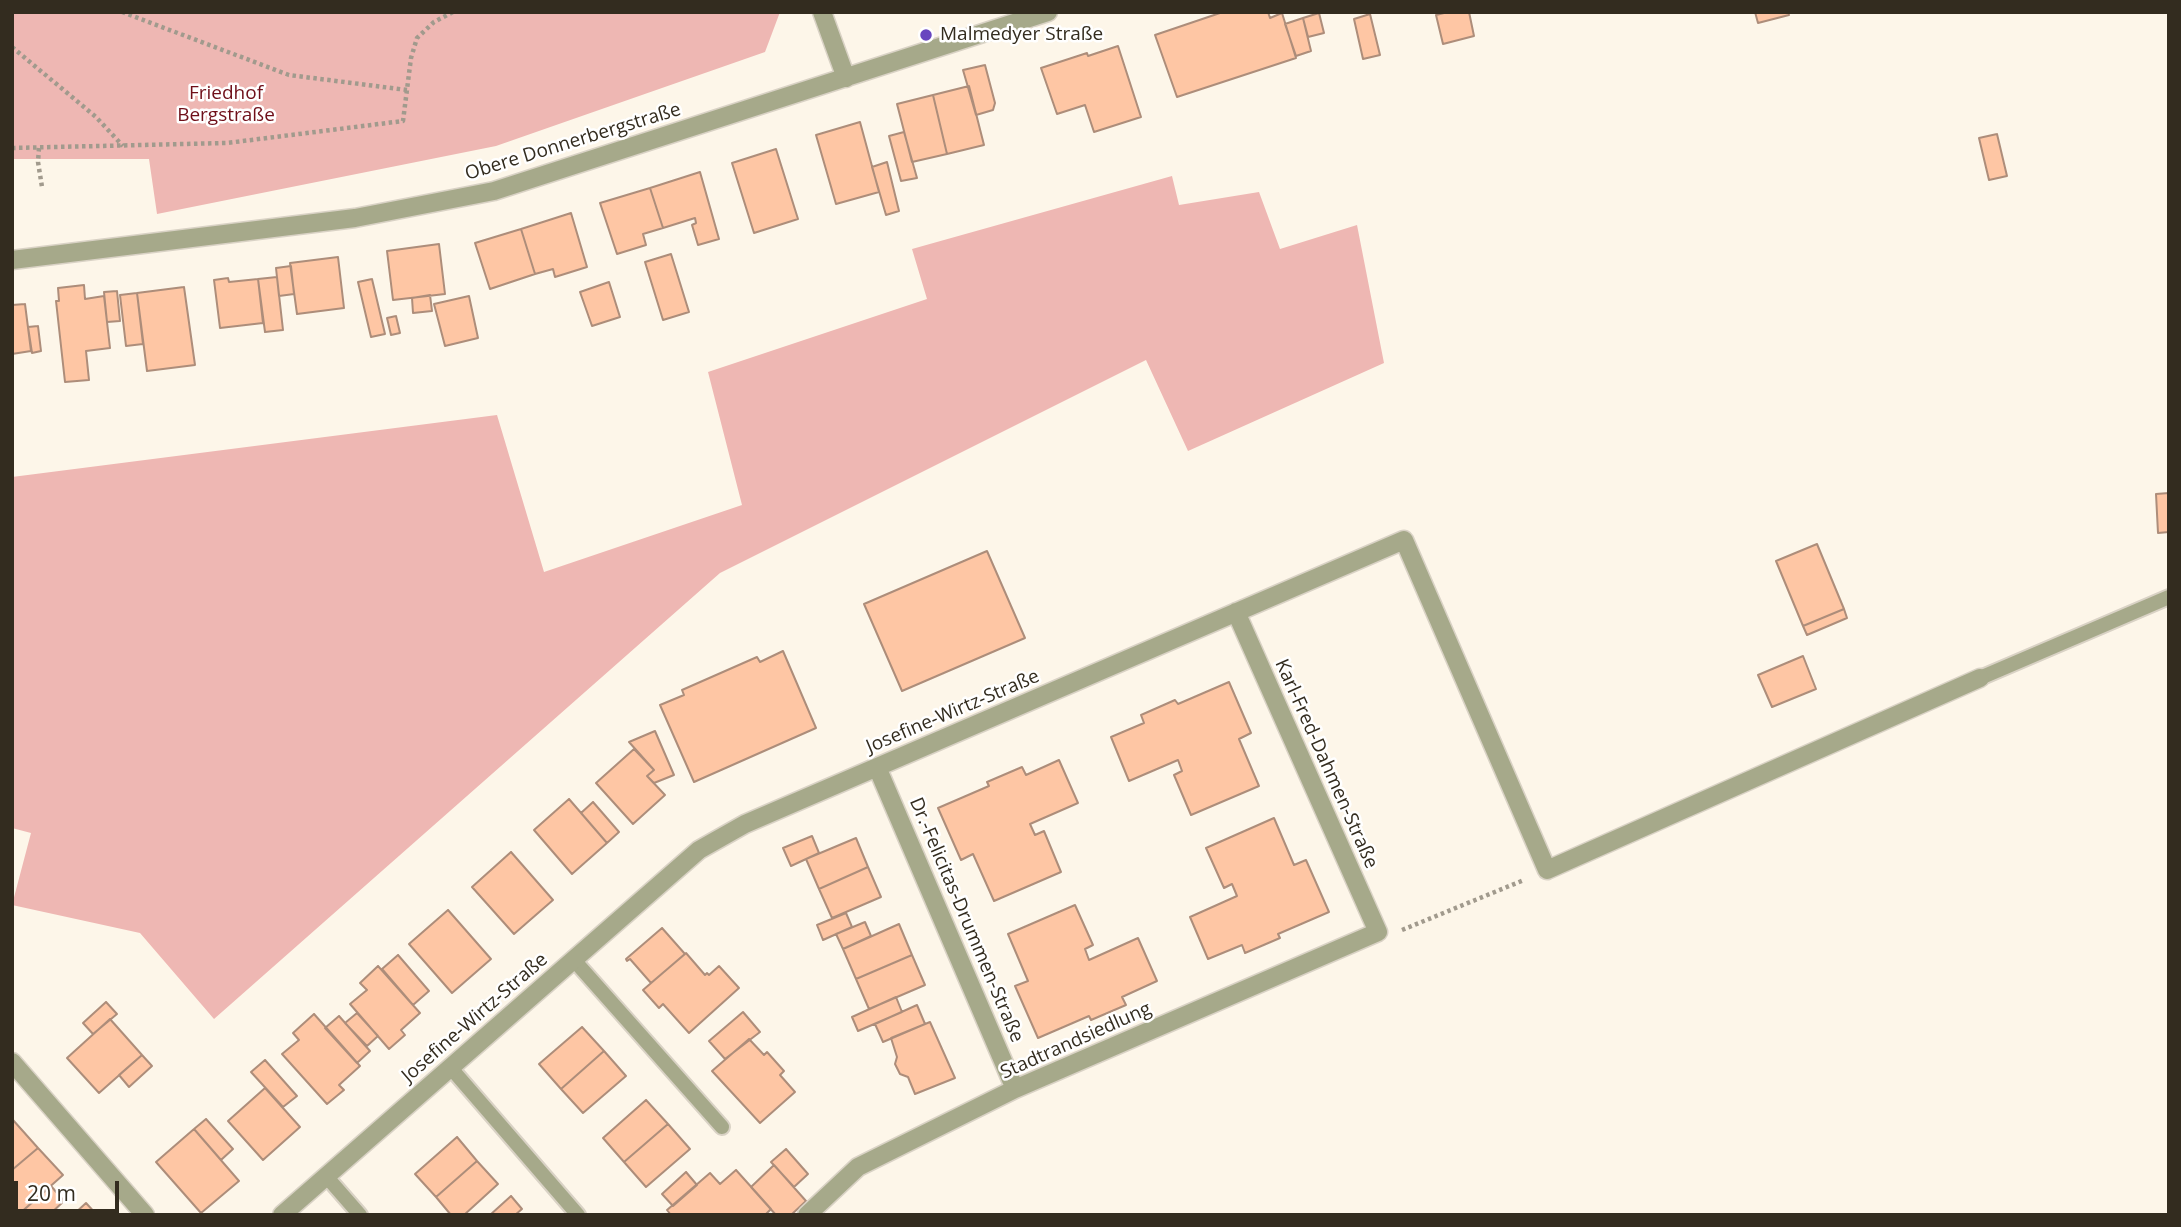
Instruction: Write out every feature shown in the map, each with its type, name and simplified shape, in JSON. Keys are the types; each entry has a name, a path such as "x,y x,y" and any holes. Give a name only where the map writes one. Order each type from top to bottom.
{"street":[{"path":"822,12 846,78"},
{"name":"Obere Donnerbergstraße","path":"12,260 355,218 494,191 1048,12"},
{"name":"Josefine-Wirtz-Straße","path":"282,1215 699,850 745,824 1404,540 1547,870"},
{"name":"Karl-Fred-Dahmen-Straße","path":"1236,612 1378,932"},
{"path":"1547,870 1980,678"},
{"name":"Dr.-Felicitas-Drummen-Straße","path":"877,767 1015,1089"},
{"name":"Stadtrandsiedlung","path":"807,1215 858,1167 1015,1089 1378,932"},
{"path":"12,1062 145,1215"}],"lane":[{"path":"1980,678 2169,597"},
{"path":"573,959 722,1127"},
{"path":"450,1067 578,1215"},
{"path":"326,1176 360,1215"}],"path":[{"path":"122,12 289,75 407,90"},
{"path":"12,148 227,143 403,121 417,38 434,22 453,12"},
{"path":"12,47 96,117 123,146"},
{"path":"39,148 42,187"},
{"path":"1378,932 1400,931 1547,870"}],"green space":[{"name":"Friedhof Bergstraße","path":"12,12 780,12 765,52 496,146 157,214 149,159 12,159"},
{"path":"1172,176 1179,205 1259,192 1280,249 1357,225 1384,363 1188,451 1146,360 720,573 214,1019 140,933 12,905 31,833 12,828 12,477 497,415 544,572 742,505 708,372 927,299 912,249"}],"building":[{"path":"1223,12 1268,12 1270,18 1282,13 1296,58 1177,97 1155,35"},
{"path":"1469,12 1474,36 1443,44 1436,15"},
{"path":"1755,12 1788,12 1789,15 1758,23"},
{"path":"1319,13 1324,33 1308,37 1303,18"},
{"path":"1370,14 1380,55 1363,59 1354,19"},
{"path":"1303,18 1311,51 1296,56 1285,24"},
{"path":"1118,46 1141,117 1094,132 1085,105 1057,114 1041,68"},
{"path":"985,65 995,103 993,110 976,115 963,70"},
{"path":"969,86 984,145 947,154 933,95"},
{"path":"933,95 947,154 912,162 897,104"},
{"path":"860,122 879,192 836,204 816,135"},
{"path":"904,132 917,178 901,181 889,136"},
{"path":"1997,134 2007,176 1989,180 1979,138"},
{"path":"776,149 798,219 754,233 732,163"},
{"path":"887,162 899,211 886,215 872,167"},
{"path":"700,172 719,239 698,245 692,225 696,223 695,218 663,228 650,188"},
{"path":"650,188 663,228 643,234 646,245 617,254 600,203"},
{"path":"571,213 587,267 555,277 553,269 535,274 521,229"},
{"path":"521,229 535,274 490,289 475,243"},
{"path":"439,244 445,294 393,300 387,251"},
{"path":"671,254 689,312 663,320 645,262"},
{"path":"338,257 344,308 297,314 290,263"},
{"path":"291,266 294,294 279,296 276,268"},
{"path":"277,277 283,330 265,332 258,279"},
{"path":"228,278 229,282 258,279 263,323 220,328 214,280"},
{"path":"372,279 385,334 371,337 358,282"},
{"path":"609,282 620,317 592,326 580,292"},
{"path":"84,285 85,299 104,296 110,348 86,351 89,380 65,382 56,301 59,301 58,288"},
{"path":"184,287 195,365 147,371 137,293"},
{"path":"117,291 120,321 107,322 104,292"},
{"path":"137,293 143,344 126,346 120,295"},
{"path":"430,295 432,311 413,313 412,298"},
{"path":"469,296 478,338 445,346 434,304"},
{"path":"25,304 31,351 12,354 12,305"},
{"path":"396,316 400,333 391,335 387,318"},
{"path":"38,326 41,351 32,353 28,327"},
{"path":"2169,493 2169,532 2158,533 2156,494"},
{"path":"1817,544 1844,609 1803,626 1776,561"},
{"path":"987,551 1025,638 902,691 864,604"},
{"path":"1844,609 1847,618 1807,635 1803,626"},
{"path":"783,651 816,728 694,782 660,705 684,695 682,690 757,657 760,662"},
{"path":"1803,656 1816,689 1772,707 1758,675"},
{"path":"1229,682 1251,733 1239,739 1259,786 1191,815 1174,775 1182,771 1178,760 1129,781 1111,737 1144,723 1141,715 1175,700 1178,704"},
{"path":"655,731 674,775 654,783 647,776 654,770 629,742"},
{"path":"634,749 654,770 647,776 665,795 633,824 596,783"},
{"path":"1059,760 1078,803 1030,824 1035,835 1044,831 1061,872 994,901 973,854 961,860 938,808 989,786 987,782 1022,767 1026,775"},
{"path":"569,799 607,843 572,874 534,830"},
{"path":"593,802 619,832 607,843 581,813"},
{"path":"1274,818 1294,865 1306,860 1329,912 1278,934 1280,938 1245,953 1242,945 1208,959 1190,917 1237,896 1232,884 1224,888 1206,848"},
{"path":"812,836 819,853 791,866 783,848"},
{"path":"856,838 868,867 819,889 806,859"},
{"path":"511,852 553,900 514,934 472,887"},
{"path":"868,867 881,897 832,918 819,889"},
{"path":"1075,905 1093,945 1085,949 1089,960 1138,938 1157,981 1122,997 1126,1005 1091,1020 1089,1016 1038,1038 1015,986 1028,981 1008,934"},
{"path":"448,910 491,959 452,993 409,944"},
{"path":"846,913 852,927 823,940 817,925"},
{"path":"865,922 871,936 843,949 836,934"},
{"path":"899,924 912,955 856,979 843,949"},
{"path":"662,928 685,954 651,983 630,959 626,959"},
{"path":"686,953 705,975 709,975 719,966 739,988 689,1033 663,1004 659,1008 643,990"},
{"path":"398,955 429,991 413,1005 382,969"},
{"path":"912,955 925,985 869,1009 856,979"},
{"path":"378,966 420,1013 401,1030 405,1035 389,1049 350,1004 367,990 360,983"},
{"path":"896,997 902,1012 858,1031 852,1017"},
{"path":"106,1002 117,1014 93,1034 83,1023"},
{"path":"917,1005 925,1024 883,1042 875,1024"},
{"path":"743,1012 760,1032 725,1059 709,1041"},
{"path":"357,1013 378,1036 367,1046 345,1023"},
{"path":"314,1014 360,1066 339,1085 344,1090 327,1104 282,1054 299,1040 293,1033"},
{"path":"339,1016 370,1051 357,1063 325,1028"},
{"path":"110,1019 142,1055 99,1093 67,1058"},
{"path":"930,1022 955,1078 915,1094 908,1077 900,1074 895,1064 897,1057 891,1038"},
{"path":"582,1027 604,1051 561,1089 539,1064"},
{"path":"749,1039 764,1055 767,1052 784,1071 780,1075 795,1092 760,1123 712,1071"},
{"path":"604,1051 626,1076 583,1113 561,1089"},
{"path":"142,1055 152,1066 129,1087 119,1075"},
{"path":"265,1060 297,1096 283,1107 251,1072"},
{"path":"265,1088 300,1127 263,1160 228,1121"},
{"path":"646,1100 668,1124 624,1162 603,1138"},
{"path":"206,1119 233,1149 221,1160 194,1129"},
{"path":"12,1121 38,1148 12,1170"},
{"path":"668,1124 690,1149 646,1187 624,1162"},
{"path":"194,1129 239,1181 201,1213 156,1162"},
{"path":"457,1137 477,1161 436,1197 415,1174"},
{"path":"38,1148 63,1175 18,1215 14,1215 12,1170"},
{"path":"786,1149 808,1174 794,1187 771,1162"},
{"path":"477,1161 498,1184 464,1215 451,1215 436,1197"},
{"path":"774,1165 806,1201 791,1215 776,1215 751,1187"},
{"path":"736,1170 771,1209 765,1215 671,1215 667,1210 710,1173 720,1184"},
{"path":"686,1172 697,1185 673,1206 662,1194"},
{"path":"51,1186 64,1201 49,1215 18,1215"},
{"path":"511,1196 522,1209 515,1215 490,1215"},
{"path":"86,1203 97,1215 73,1215"}],"place":[{"name":"Malmedyer Straße","path":"926,35"}]}
